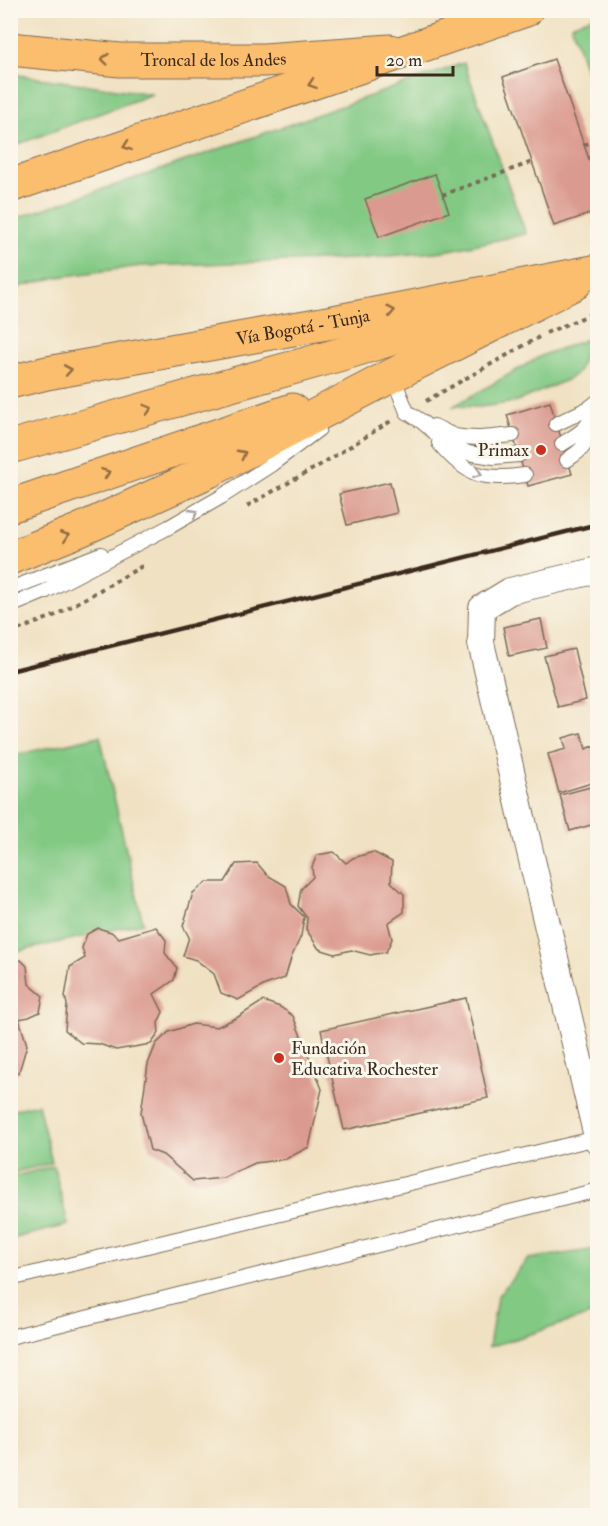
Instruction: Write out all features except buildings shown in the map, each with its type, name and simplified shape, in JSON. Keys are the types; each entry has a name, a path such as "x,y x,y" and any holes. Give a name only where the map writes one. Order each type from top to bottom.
{"main road":[{"path":"10,186 526,10"},
{"name":"Troncal de los Andes","path":"10,49 120,60 264,60 416,49"},
{"path":"10,558 80,530 209,471 590,276"},
{"name":"Vía Bogotá - Tunja","path":"10,382 590,276"},
{"name":"Vía Bogotá - Tunja","path":"10,447 345,352 590,276"},
{"path":"10,506 393,375"}],"street":[{"path":"597,570 510,591 482,608 481,643 597,1139"}],"lane":[{"path":"10,606 46,591 169,527 221,497 272,464 393,375 407,412 448,445 468,453 494,457 519,455"},
{"path":"567,460 583,449 597,402"},
{"path":"556,424 597,402"},
{"path":"421,421 462,437 484,439 513,435"},
{"path":"421,421 453,460 474,473 503,478 525,475"},
{"path":"562,444 583,431 590,421"},
{"path":"10,590 169,527"},
{"path":"10,1280 597,1139"},
{"path":"10,1337 597,1190"}],"path":[{"path":"584,145 597,140"},
{"path":"442,195 532,162"},
{"path":"238,511 544,334 597,311"},
{"path":"10,633 56,615 147,563"}],"green space":[{"path":"598,15 597,102 571,25"},
{"path":"464,63 526,234 445,251 354,259 141,266 58,277 11,289 10,220"},
{"path":"11,74 152,94 11,147"},
{"path":"590,338 578,372 569,379 515,402 481,407 454,406 543,355"},
{"path":"100,736 143,923 11,953 10,756"},
{"path":"38,1104 52,1163 11,1173 11,1110"},
{"path":"54,1166 68,1225 11,1239 11,1177"},
{"path":"597,1249 597,1313 489,1347 497,1297 528,1259"}],"railway":[{"path":"10,671 598,524"}],"place":[{"name":"Primax","path":"541,450"},
{"name":"Fundación Educativa Rochester","path":"279,1058"}]}
